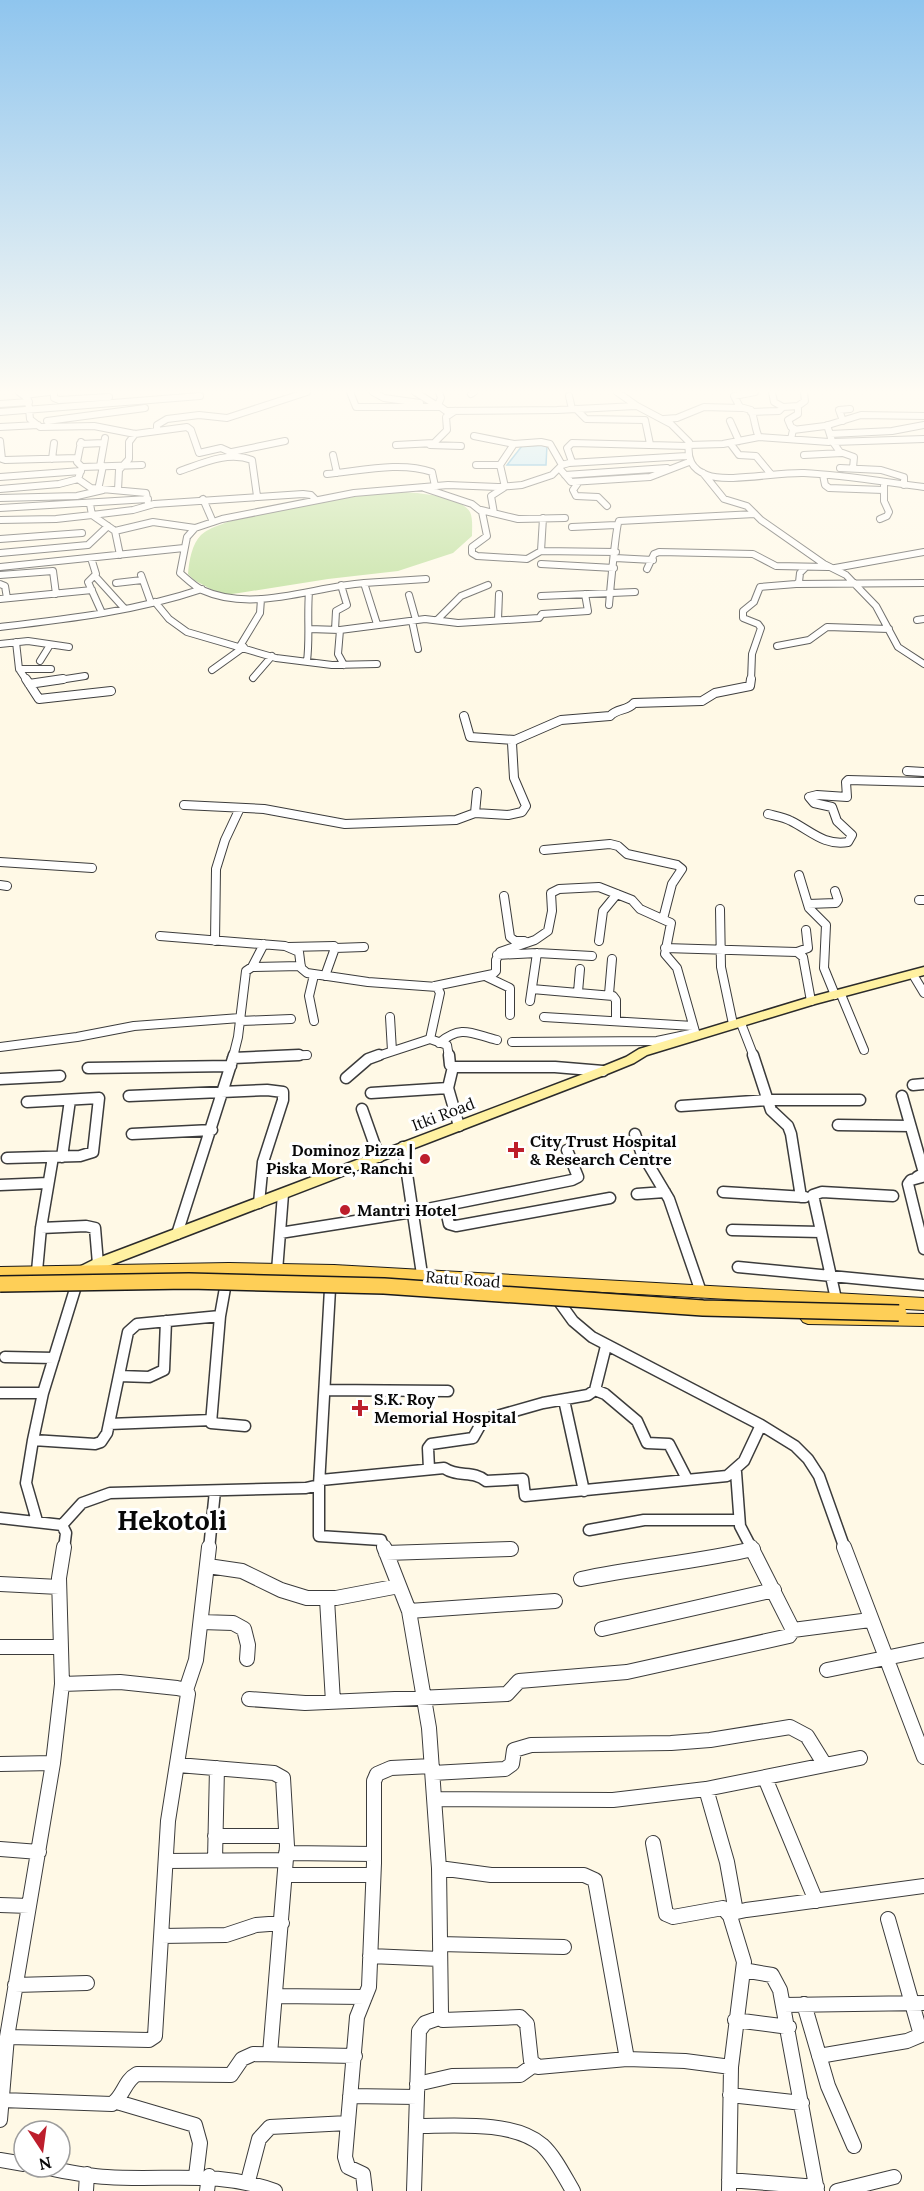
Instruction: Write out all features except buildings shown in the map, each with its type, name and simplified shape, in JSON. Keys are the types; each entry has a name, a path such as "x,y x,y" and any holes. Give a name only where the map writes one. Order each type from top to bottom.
{"main road":[{"name":"Ratu Road","path":"0,1273 229,1269 333,1271 924,1305"},
{"path":"0,1278 190,1275 385,1280 702,1302 899,1311 924,1319"},
{"path":"0,1284 63,1281 189,1281 362,1285 703,1308 899,1311 924,1305"},
{"name":"Ratu Road","path":"0,1289 76,1286 330,1289 699,1314 924,1319"}],"street":[{"path":"0,498 81,494"},
{"path":"146,494 148,502"},
{"path":"0,508 297,494"},
{"path":"305,494 311,495 315,499"},
{"path":"115,531 153,522 195,528 259,510 346,494"},
{"path":"443,494 472,504 481,510 518,519 565,518"},
{"path":"494,494 491,496 494,513"},
{"path":"575,494 599,496 607,506"},
{"path":"720,494 724,499 744,504 830,567 841,571 876,606 902,651 923,663"},
{"path":"880,519 887,516 889,512 883,494"},
{"path":"203,499 213,522"},
{"path":"0,520 92,515 133,510 148,502"},
{"path":"90,504 92,515 115,531 120,555"},
{"path":"43,518 44,507"},
{"path":"481,510 487,536 473,545 474,555 527,559 541,551 615,555 653,560"},
{"path":"572,526 616,525 622,520 653,517 689,519 755,514"},
{"path":"80,516 83,546"},
{"path":"541,551 543,518"},
{"path":"609,604 614,568 616,525"},
{"path":"0,553 83,546 91,543 108,526"},
{"path":"195,528 187,537 180,573 202,589 226,599 261,598 341,585 426,579"},
{"path":"0,539 82,533"},
{"path":"0,567 184,548"},
{"path":"647,569 654,554 659,552 753,554 776,566 830,567 860,565 924,552"},
{"path":"91,558 95,576 124,608"},
{"path":"541,564 614,568"},
{"path":"796,584 799,582 800,573 806,567"},
{"path":"0,575 53,571 57,594"},
{"path":"95,576 88,580 102,613"},
{"path":"116,583 142,578 153,602 169,619 187,632 272,656 344,665 376,664"},
{"path":"464,716 470,737 514,740 539,731 554,722 568,718 609,716 614,711 638,703 702,701 715,693 750,686 753,672 752,654 761,628 758,624 743,618 743,611 754,602 760,587 796,584 924,582"},
{"path":"364,583 377,624"},
{"path":"0,584 5,586 3,599 92,590"},
{"path":"341,585 347,605 336,611 338,654 344,665"},
{"path":"437,620 461,596 488,585"},
{"path":"0,627 102,613 202,589"},
{"path":"307,661 309,629 306,625 309,592"},
{"path":"541,596 635,592"},
{"path":"498,620 499,594"},
{"path":"309,629 338,630 414,621 437,620 458,623 539,618 542,614 588,611 585,594"},
{"path":"409,595 418,649"},
{"path":"212,670 242,647 260,613 261,598"},
{"path":"777,646 805,641 827,627 889,629"},
{"path":"0,644 28,641 69,647"},
{"path":"16,642 19,669 37,697 42,699 111,691"},
{"path":"40,662 50,645"},
{"path":"253,678 272,656"},
{"path":"19,669 51,669"},
{"path":"29,684 85,676"},
{"path":"184,805 273,810 345,824 456,820 475,813 508,815 526,809 514,778 514,740"},
{"path":"907,771 924,771"},
{"path":"768,814 792,821 821,841 848,842 852,835 837,821 832,807 814,803 808,797 817,795 847,797 848,780 924,782"},
{"path":"475,813 477,792"},
{"path":"215,941 216,869 225,840 240,808"},
{"path":"544,850 610,844 618,846 624,853 677,865 682,869 672,884 663,918"},
{"path":"0,862 92,868"},
{"path":"799,874 808,904 825,925 824,968 864,1050"},
{"path":"497,955 506,949 542,937 551,928 551,893 554,890 595,886 617,894 632,900 644,912 663,918 671,926 665,954 677,968 694,1031"},
{"path":"808,904 836,903 838,900 835,891"},
{"path":"599,941 603,911 617,894"},
{"path":"504,896 510,937 515,941 533,941"},
{"path":"720,909 718,949 722,982 738,1025 758,1067 773,1114 788,1126 791,1134 801,1197"},
{"path":"665,948 797,952 808,948 806,930"},
{"path":"160,936 288,947 334,946"},
{"path":"177,1234 232,1062 245,974 252,967 264,944"},
{"path":"288,947 298,952 303,971 314,975 440,989 435,1041"},
{"path":"325,976 335,948 364,947"},
{"path":"797,952 803,957 811,1001"},
{"path":"497,955 537,953 592,957"},
{"path":"531,1001 537,953"},
{"path":"433,987 487,977 496,971 497,955"},
{"path":"609,994 612,959"},
{"path":"252,967 301,966"},
{"path":"578,992 580,969"},
{"path":"512,1042 650,1041 694,1031 738,1025 921,974 924,993"},
{"path":"314,975 309,996 314,1021"},
{"path":"487,977 510,988 510,1015"},
{"path":"532,989 609,994 615,997 616,1019"},
{"path":"630,1060 811,1001 838,996"},
{"path":"390,1017 392,1052"},
{"path":"544,1017 616,1019 694,1031"},
{"path":"0,1047 134,1026 240,1019 291,1019"},
{"path":"346,1078 365,1060 435,1041 458,1030 470,1030 497,1040"},
{"path":"630,1060 643,1052 694,1031"},
{"path":"435,1041 448,1047 450,1065 453,1067"},
{"path":"88,1068 232,1062 307,1055"},
{"name":"Itki Road","path":"83,1270 630,1060"},
{"path":"453,1067 555,1067 603,1071"},
{"path":"453,1067 448,1088 459,1126"},
{"path":"0,1079 60,1076"},
{"path":"913,1085 924,1084"},
{"path":"371,1093 448,1088"},
{"path":"129,1096 279,1090 283,1092 283,1100 263,1162 259,1203"},
{"path":"902,1096 924,1173 908,1184 924,1249"},
{"path":"7,1158 91,1154 95,1148 99,1098 27,1102"},
{"path":"37,1271 48,1183 58,1157 70,1100"},
{"path":"681,1106 768,1100 861,1100"},
{"path":"363,1109 379,1157"},
{"path":"838,1125 910,1126"},
{"path":"132,1134 212,1130"},
{"path":"635,1134 636,1143 646,1163 665,1192 701,1292"},
{"path":"403,1147 424,1294"},
{"path":"280,1233 412,1212 577,1179 577,1171 567,1150"},
{"path":"0,1185 48,1183"},
{"path":"637,1194 665,1192"},
{"path":"723,1192 813,1198"},
{"path":"836,1299 813,1198 816,1193 822,1192 893,1196"},
{"path":"277,1271 283,1194"},
{"path":"445,1206 449,1224 456,1226 610,1198"},
{"path":"41,1228 86,1226 95,1228 98,1264"},
{"path":"732,1230 821,1232"},
{"path":"738,1267 924,1285"},
{"path":"229,1269 220,1316 211,1424 245,1426"},
{"path":"37,1521 26,1483 33,1440 43,1393 83,1270"},
{"path":"333,1271 330,1289 319,1536 381,1540 409,1611 423,1696 435,1799 442,2017 447,2021 520,2017 527,2024 529,2055 534,2065"},
{"path":"560,1303 579,1327 606,1346 761,1425 808,1457 814,1466 870,1620 924,1757"},
{"path":"33,1440 95,1444 104,1439 128,1332 137,1324 220,1316"},
{"path":"119,1376 149,1377 160,1374 164,1370 166,1321"},
{"path":"429,1469 428,1448 431,1444 467,1441 476,1434 482,1422 490,1418 524,1407 588,1395 595,1390 606,1346"},
{"path":"5,1357 54,1358"},
{"path":"325,1390 448,1391"},
{"path":"595,1390 605,1394 637,1421 647,1443 669,1444 687,1479"},
{"path":"0,1393 43,1393"},
{"path":"564,1400 584,1491"},
{"path":"109,1424 212,1419"},
{"path":"761,1425 736,1472 739,1520 793,1630"},
{"path":"62,1525 79,1504 99,1495 306,1488 320,1482 429,1469 444,1468 453,1474 473,1473 486,1481 523,1479 525,1496 727,1476 736,1472"},
{"path":"7,2037 150,2040 154,2036 168,1821 189,1700 186,1690 196,1660 215,1491"},
{"path":"0,1518 62,1525"},
{"path":"589,1530 644,1520 739,1520"},
{"path":"0,2120 3,2054 7,2037 6,2005 15,1985 39,1851 53,1763 62,1684 59,1587 60,1558 66,1533 62,1525"},
{"path":"386,1553 511,1549"},
{"path":"581,1579 634,1568 701,1561 753,1549"},
{"path":"208,1566 242,1570 297,1596 327,1599 399,1586"},
{"path":"0,1584 59,1587"},
{"path":"602,1629 774,1590"},
{"path":"327,1599 333,1702"},
{"path":"409,1611 555,1601"},
{"path":"249,1699 296,1703 507,1694 519,1681 627,1672 789,1636 793,1630 870,1620"},
{"path":"201,1622 243,1626 249,1638 247,1659"},
{"path":"0,1647 61,1647"},
{"path":"827,1670 924,1650"},
{"path":"62,1684 120,1682 186,1690"},
{"path":"364,2191 363,2175 346,2165 357,2017 359,2007 369,1988 374,1854 373,1791 376,1774 392,1768 505,1769 513,1762 514,1750 531,1745 671,1743 790,1727 806,1732 825,1765"},
{"path":"435,1799 613,1800 706,1789 860,1758"},
{"path":"0,1764 53,1763"},
{"path":"178,1765 280,1775 284,1783 286,1856 270,2054"},
{"path":"215,1860 217,1768"},
{"path":"765,1778 816,1901"},
{"path":"706,1789 727,1862 733,1914 731,1925 744,1962 735,2020 731,2067 729,2185 817,2189 789,2027 780,1990 772,1975 743,1970"},
{"path":"216,1836 286,1836"},
{"path":"653,1843 666,1914 673,1917 723,1908 733,1914 924,1886"},
{"path":"0,1849 39,1851"},
{"path":"166,1861 374,1854"},
{"path":"439,1868 491,1875 584,1875 594,1880 627,2059"},
{"path":"285,1875 373,1875"},
{"path":"0,1905 29,1906"},
{"path":"819,2056 921,2035 918,2003 888,1919"},
{"path":"162,1936 226,1935 256,1925 282,1923"},
{"path":"440,1944 564,1947"},
{"path":"369,1956 440,1959"},
{"path":"15,1985 87,1983"},
{"path":"275,1996 365,1997"},
{"path":"783,2005 918,2003"},
{"path":"804,2004 828,2086 854,2146"},
{"path":"414,2191 419,2031 425,2023 442,2017"},
{"path":"735,2020 789,2027"},
{"path":"117,2102 126,2081 133,2075 226,2076 234,2073 239,2063 247,2055 355,2056"},
{"path":"350,2096 417,2091 452,2076 520,2075 534,2065 544,2067 627,2059 685,2061 731,2067"},
{"path":"730,2095 802,2103"},
{"path":"2,2100 117,2102 195,2125 200,2131 204,2181"},
{"path":"248,2181 259,2139 270,2127 348,2122"},
{"path":"416,2126 504,2130 524,2135 542,2145 573,2191"},
{"path":"72,2172 106,2177 248,2181 275,2191"},
{"path":"86,2191 87,2174"},
{"path":"837,2191 894,2177"}],"green space":[{"path":"376,494 423,494 447,498 465,506 470,512 472,536 453,553 398,571 239,593 224,595 194,580 188,574 195,543 201,535 215,527 236,519 294,506"}],"place":[{"name":"City Trust Hospital & Research Centre","path":"516,1150"},
{"name":"Dominoz Pizza | Piska More, Ranchi","path":"425,1159"},
{"name":"Mantri Hotel","path":"345,1210"},
{"name":"S.K. Roy Memorial Hospital","path":"360,1408"}],"district":[{"name":"Hekotoli","path":"172,1520"}]}
